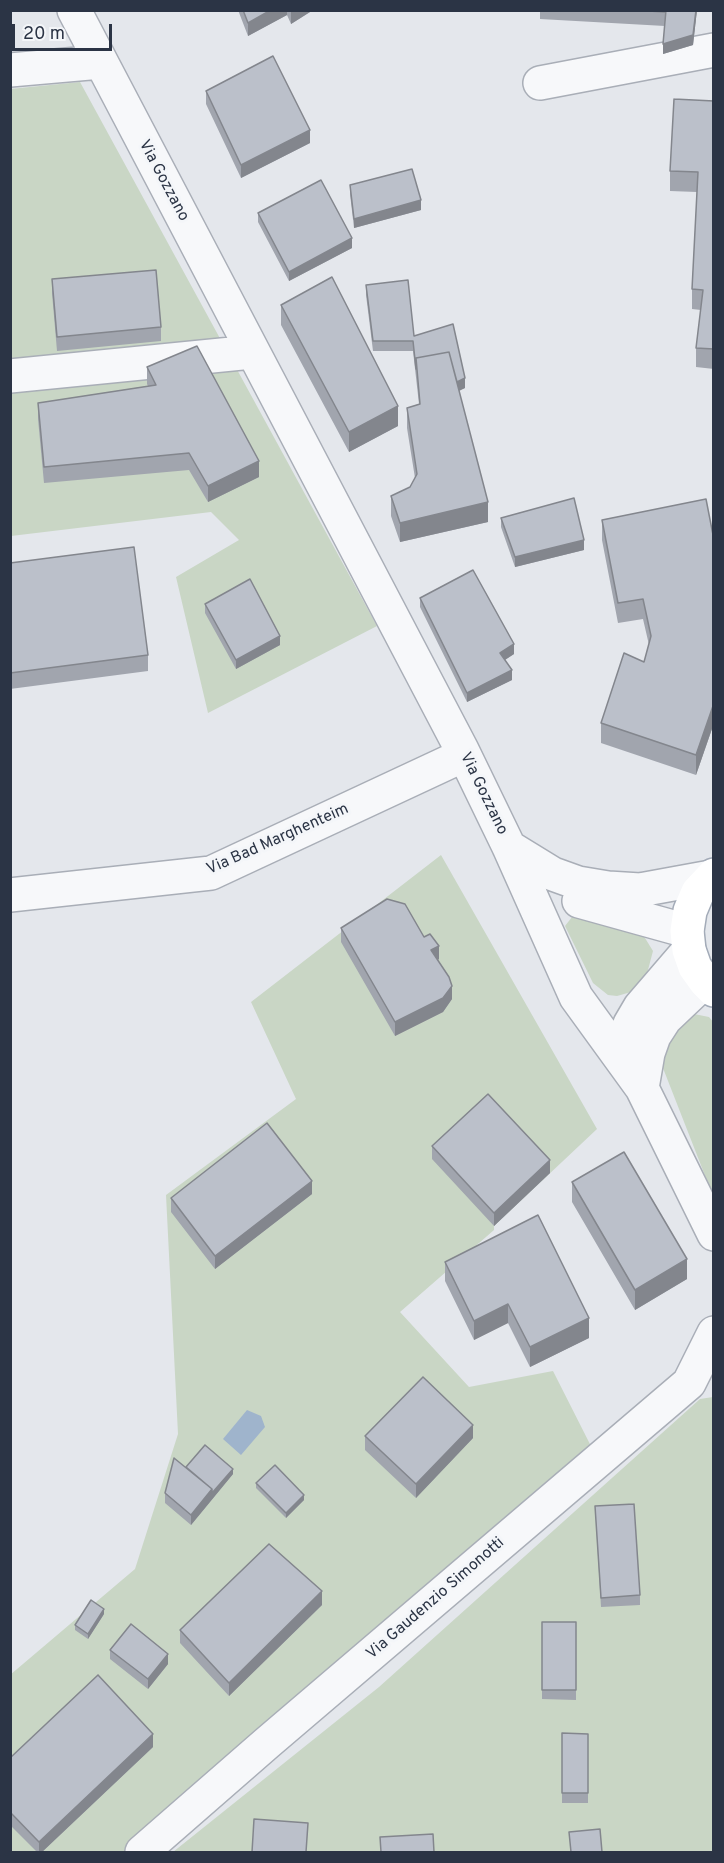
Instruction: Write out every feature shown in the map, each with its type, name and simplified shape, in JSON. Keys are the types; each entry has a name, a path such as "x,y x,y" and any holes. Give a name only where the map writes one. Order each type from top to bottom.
{"main road":[{"path":"709,986 695,967 688,940 690,910 698,892 712,876"}],"street":[{"name":"Via Gozzano","path":"74,10 464,755 509,847 576,997 642,1088 714,1234"},
{"path":"540,83 714,51"},
{"path":"10,70 101,62"},
{"path":"10,376 252,352"},
{"name":"Via Bad Marghenteim","path":"10,895 212,873 464,755"},
{"path":"509,847 553,874 578,883 608,888 640,890 712,876"},
{"path":"509,847 535,882 566,897 688,940 630,1024 624,1042 622,1060"},
{"path":"642,1088 648,1053 654,1036 665,1020 709,986"},
{"name":"Via Gaudenzio Simonotti","path":"142,1852 267,1743 701,1384 714,1333"}],"green space":[{"path":"80,82 377,626 208,713 176,577 239,540 211,512 11,536 10,89"},
{"path":"441,855 597,1129 494,1226 494,1230 400,1312 469,1387 553,1371 598,1460 144,1852 11,1852 10,1675 135,1569 178,1434 166,1195 296,1099 251,1002"},
{"path":"572,917 604,920 636,930 645,938 653,951 644,985 638,990 617,996 608,995 593,983 565,926"},
{"path":"694,1014 709,1017 714,1023 713,1196 661,1063 667,1023"},
{"path":"713,1397 713,1851 173,1852 379,1687 700,1399"}],"water":[{"path":"247,1410 261,1416 265,1427 241,1455 223,1439"}],"building":[{"path":"243,10 271,10 248,23"},
{"path":"631,10 665,10 665,12"},
{"path":"666,10 696,10 693,35 663,44"},
{"path":"273,56 310,130 241,165 206,91"},
{"path":"674,99 714,101 714,349 696,348 703,290 692,289 698,172 670,171"},
{"path":"412,169 421,200 354,219 350,185"},
{"path":"321,180 352,238 289,272 258,213"},
{"path":"156,270 161,327 57,337 52,279"},
{"path":"332,277 398,406 349,432 281,305"},
{"path":"408,280 414,336 453,324 465,378 457,382 449,352 416,358 416,369 413,341 373,341 366,285"},
{"path":"197,346 259,461 208,486 189,453 44,467 38,403 156,385 147,367"},
{"path":"449,352 488,502 400,523 391,496 410,487 417,474 407,408 420,404 416,358"},
{"path":"574,498 584,540 515,557 501,518"},
{"path":"706,499 714,540 714,703 696,755 601,723 624,653 644,662 651,636 643,599 618,603 602,520"},
{"path":"134,547 148,655 10,673 10,563"},
{"path":"473,570 514,644 500,653 512,670 467,693 420,598"},
{"path":"250,579 280,636 236,660 205,604"},
{"path":"387,899 405,904 424,937 430,934 439,946 431,950 449,977 452,986 443,998 395,1022 341,928"},
{"path":"488,1094 550,1160 494,1213 432,1146"},
{"path":"267,1123 312,1181 215,1256 171,1198"},
{"path":"624,1152 687,1259 635,1290 572,1182"},
{"path":"538,1215 589,1318 530,1347 508,1304 474,1321 445,1262"},
{"path":"423,1377 473,1425 416,1484 365,1436"},
{"path":"205,1445 233,1469 212,1493 212,1489 186,1467"},
{"path":"174,1458 212,1489 191,1515 165,1493"},
{"path":"275,1465 304,1495 286,1513 256,1483"},
{"path":"634,1504 640,1595 601,1598 595,1506"},
{"path":"269,1544 322,1591 229,1683 180,1630"},
{"path":"91,1600 104,1609 88,1634 75,1625"},
{"path":"542,1622 576,1622 576,1690 542,1690"},
{"path":"131,1624 168,1654 148,1679 110,1650"},
{"path":"98,1675 153,1734 39,1842 10,1812 10,1758"},
{"path":"562,1733 588,1734 588,1793 562,1793"},
{"path":"254,1819 308,1823 306,1852 252,1852"},
{"path":"600,1829 602,1852 571,1852 569,1832"},
{"path":"433,1834 434,1852 381,1852 380,1837"}]}
